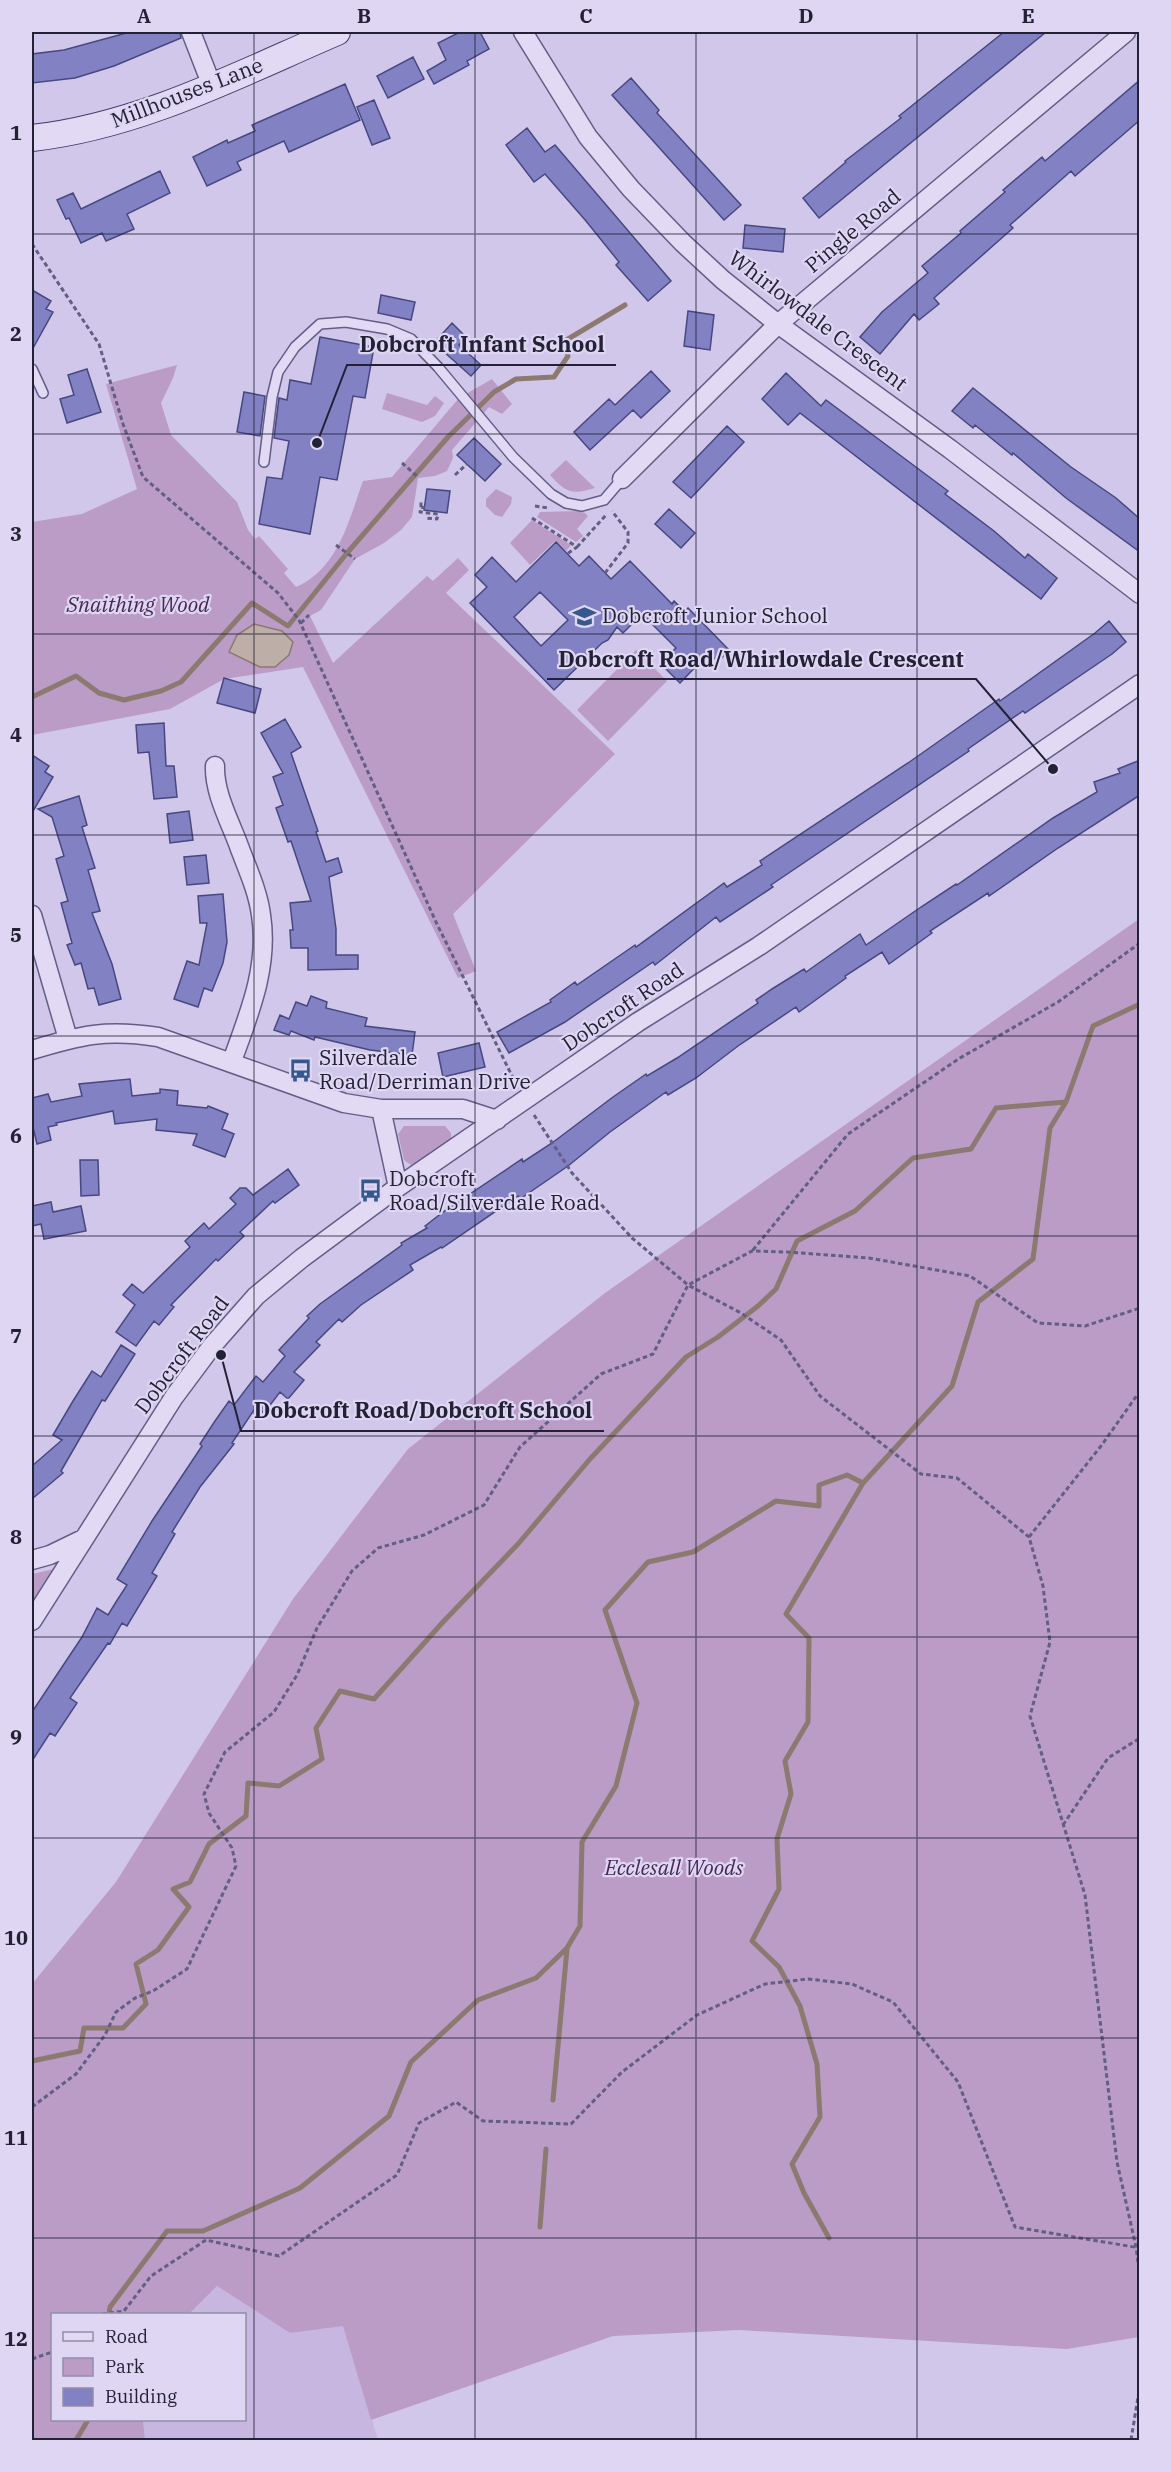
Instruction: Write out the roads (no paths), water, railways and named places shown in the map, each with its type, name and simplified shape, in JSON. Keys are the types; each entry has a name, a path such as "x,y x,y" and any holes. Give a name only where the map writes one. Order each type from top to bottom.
{"street":[{"path":"191,32 212,86"},
{"name":"Millhouses Lane","path":"32,138 127,119 212,86 337,32"},
{"name":"Whirlowdale Crescent","path":"523,32 588,137 631,189 683,243 723,280 778,324 951,449 1140,594"},
{"name":"Pingle Road","path":"622,479 778,324 1126,32"},
{"name":"Dobcroft Road","path":"32,1621 174,1397 212,1346 256,1296 302,1258 398,1187 638,1022 759,946 1140,684"},
{"path":"214,766 217,788 251,878 261,914 262,953 259,982 232,1062"},
{"path":"32,915 68,1039"},
{"path":"32,1050 96,1033 127,1032 158,1037 344,1103 381,1109 463,1108 497,1120"},
{"path":"381,1109 398,1187"},
{"path":"32,1560 50,1555 84,1538"}],"lane":[{"path":"264,462 272,397 278,372 295,347 320,324 346,322 387,329 411,339 470,404 513,457 551,494 566,503 582,506 604,500 622,479"},
{"path":"32,369 43,393"}],"waterway":[{"path":"32,697 76,676 99,693 124,700 161,691 181,682 252,603 288,626 347,553 448,437 494,392 516,379 554,377 568,356 563,342 625,305"},
{"path":"32,2061 80,2051 84,2028 123,2028 146,2004 136,1964 158,1950 189,1907 173,1889 190,1882 209,1844 246,1816 248,1783 279,1786 322,1759 316,1728 340,1691 374,1699 443,1622 518,1544 590,1459 686,1357 718,1337 776,1289 797,1241 855,1211 913,1158 971,1149 996,1108 1066,1102 1093,1026 1140,1004"},
{"path":"109,2313 110,2307 167,2231 203,2231 300,2188 389,2116 411,2062 478,2000 536,1978 567,1948 580,1926 582,1842 616,1786 637,1703 605,1610 648,1562 693,1552 776,1501 819,1506 819,1485 847,1475 863,1483 952,1386 978,1302 1033,1259 1050,1128 1066,1102"},
{"path":"829,2238 804,2193 792,2164 820,2117 817,2064 800,2006 779,1967 752,1941 779,1889 777,1839 791,1794 785,1761 808,1722 809,1638 786,1614 863,1483"},
{"path":"553,2100 567,1949"},
{"path":"540,2227 546,2149"},
{"path":"76,2440 87,2421"}],"place":[{"name":"Dobcroft Infant School","path":"317,443"},
{"name":"Dobcroft Junior School","path":"584,616"},
{"name":"Dobcroft Road/Whirlowdale Crescent","path":"1053,769"},
{"name":"Silverdale Road/Derriman Drive","path":"301,1070"},
{"name":"Dobcroft Road/Silverdale Road","path":"371,1191"},
{"name":"Dobcroft Road/Dobcroft School","path":"221,1355"}],"park label":[{"name":"Snaithing Wood","path":"138,605"},
{"name":"Ecclesall Woods","path":"674,1868"}]}
